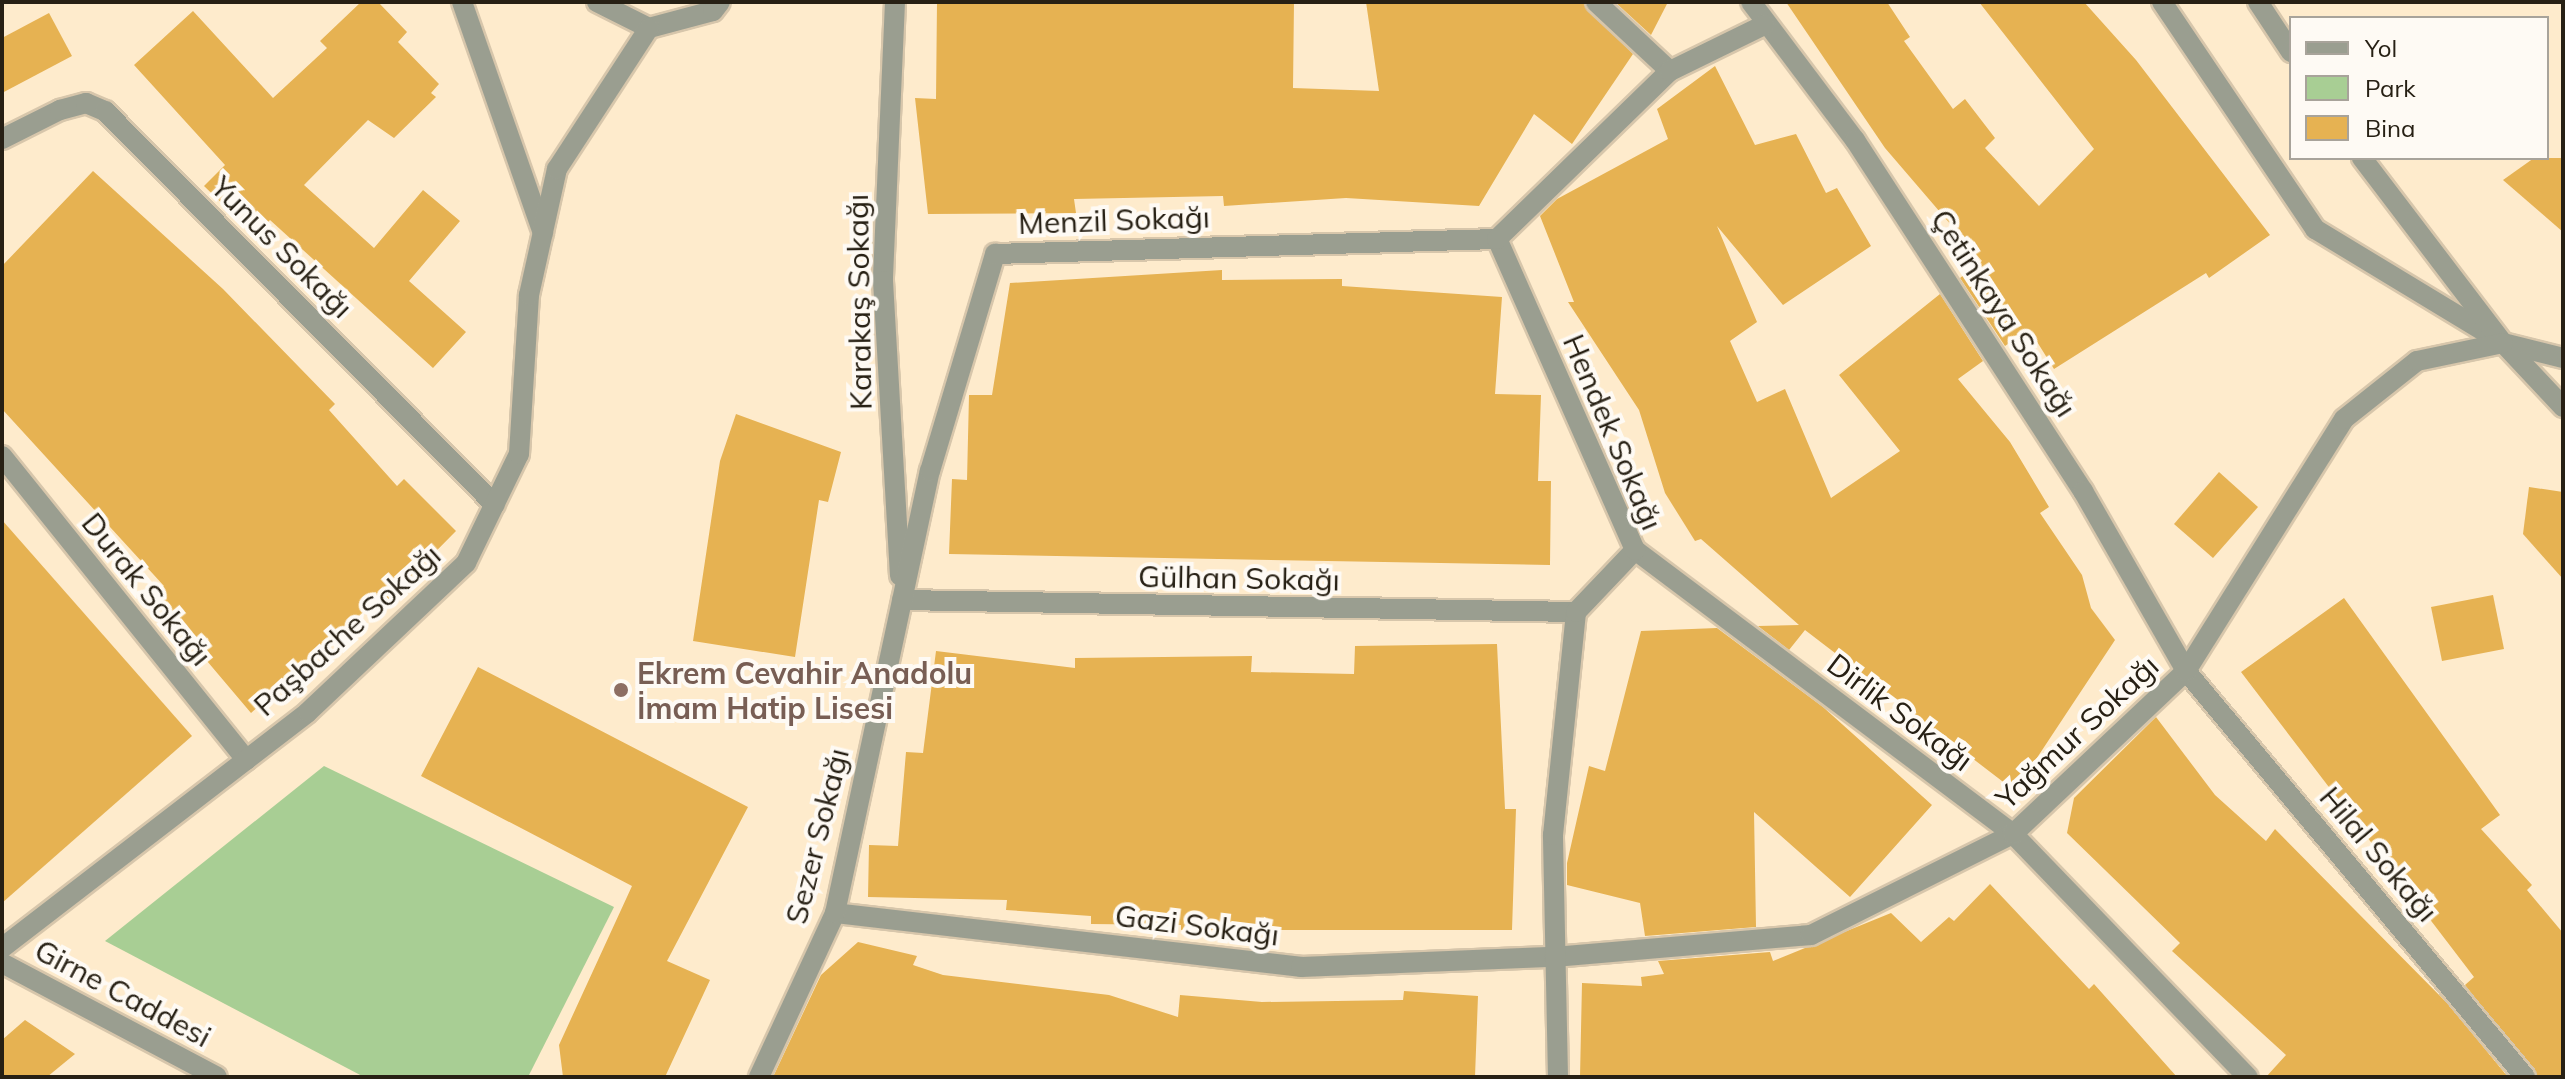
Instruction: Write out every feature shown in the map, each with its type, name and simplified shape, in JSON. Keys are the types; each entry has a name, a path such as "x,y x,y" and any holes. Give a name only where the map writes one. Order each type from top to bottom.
{"street":[{"path":"462,2 543,233"},
{"path":"597,2 649,28 713,11 720,2"},
{"name":"Karakaş Sokağı","path":"895,2 883,281 902,600"},
{"path":"1596,2 1670,71"},
{"name":"Çetinkaya Sokağı","path":"1751,2 1764,25 1864,153 2083,491 2186,671"},
{"path":"2162,2 2315,229 2503,343 2563,358"},
{"path":"2258,2 2289,49"},
{"path":"1497,239 1670,71 1764,25"},
{"name":"Paşbache Sokağı","path":"2,948 308,712 466,563 519,454 529,295 557,169 649,28"},
{"name":"Yunus Sokağı","path":"2,139 73,106 86,103 105,111 495,505"},
{"path":"2364,160 2503,343 2563,407"},
{"name":"Menzil Sokağı","path":"902,600 930,471 995,254 1497,239"},
{"name":"Hendek Sokağı","path":"1497,239 1635,550 1576,612"},
{"name":"Yağmur Sokağı","path":"1554,957 1811,935 2013,834 2186,671 2344,419 2417,361 2503,343"},
{"name":"Durak Sokağı","path":"2,456 246,760"},
{"name":"Dirlik Sokağı","path":"1635,550 2013,834 2248,1077"},
{"name":"Gülhan Sokağı","path":"902,600 1576,612"},
{"name":"Sezer Sokağı","path":"759,1077 835,913 902,600"},
{"path":"1558,1077 1553,835 1576,612"},
{"name":"Hilal Sokağı","path":"2186,671 2525,1077"},
{"name":"Gazi Sokağı","path":"835,913 1301,967 1554,957"},
{"name":"Girne Caddesi","path":"2,963 217,1077"}],"green space":[{"path":"324,766 614,907 528,1077 364,1077 105,941"}],"building":[{"path":"361,2 378,2 407,32 398,42 439,84 431,93 436,97 394,138 368,120 304,185 374,248 423,190 460,221 409,281 466,332 433,368 270,220 255,235 204,186 225,165 134,65 193,11 273,98 327,48 320,41"},
{"path":"937,2 1294,2 1293,88 1379,91 1366,2 1583,2 1633,54 1572,144 1534,114 1479,206 1346,198 1224,206 1223,196 1074,199 1076,213 928,214 915,98 936,99"},
{"path":"1615,2 1668,2 1651,35"},
{"path":"1786,2 1887,2 1910,37 1904,41 1953,109 1965,99 1995,138 1985,148 2039,206 2094,149 1979,2 2084,2 2136,60 2270,235 2209,278 2206,273 2054,369 2029,329 2005,346 1960,278 1982,261 1885,148"},
{"path":"49,13 72,56 2,93 2,38"},
{"path":"1715,66 1755,145 1796,134 1826,193 1837,188 1871,246 1783,305 1717,226 1757,322 1730,341 1757,402 1785,389 1831,498 1900,451 1839,375 1940,294 1983,361 1958,379 2010,442 2049,507 2040,513 2082,575 2091,608 2115,640 2015,791 1805,630 1789,650 1758,626 1799,625 1701,539 1695,541 1665,493 1639,410 1568,302 1574,302 1540,216 1557,199 1668,139 1657,109"},
{"path":"2563,158 2563,232 2503,180 2531,160"},
{"path":"93,171 223,289 335,404 329,410 397,486 404,479 456,531 374,614 369,609 251,713 152,596 164,586 2,409 2,266"},
{"path":"1222,270 1222,280 1342,279 1342,286 1502,297 1495,394 1541,395 1538,481 1551,481 1550,565 949,554 952,479 967,480 969,395 992,395 1010,283"},
{"path":"736,414 841,452 828,502 819,500 795,657 693,641 720,461"},
{"path":"2219,472 2258,507 2213,558 2174,524"},
{"path":"2529,487 2563,492 2563,579 2523,534"},
{"path":"2,520 192,736 2,903"},
{"path":"2493,595 2504,649 2442,661 2431,607"},
{"path":"2344,598 2500,815 2481,829 2532,885 2527,890 2563,933 2563,1077 2538,1077 2465,985 2474,977 2241,672"},
{"path":"1717,628 1823,707 1932,805 1850,897 1754,812 1756,927 1645,936 1640,903 1567,885 1567,863 1589,766 1605,771 1641,631"},
{"path":"1497,644 1505,809 1516,809 1512,930 1181,930 1181,925 1091,924 1091,916 1006,910 1007,900 868,897 869,845 898,846 906,752 923,753 936,651 1075,668 1075,658 1252,656 1251,672 1354,674 1355,646"},
{"path":"478,667 748,807 667,961 710,980 665,1077 563,1077 559,1045 632,886 421,776"},
{"path":"2156,717 2215,795 2266,841 2275,829 2446,1002 2508,1077 2266,1077 2286,1055 2172,951 2180,943 2067,833 2074,798"},
{"path":"1990,884 2089,989 2094,984 2177,1077 1580,1077 1582,983 1642,986 1641,977 1664,974 1658,961 1770,952 1773,961 1891,913 1921,942 1949,917 1954,921"},
{"path":"858,942 917,956 913,965 943,975 1109,995 1178,1017 1180,995 1262,1002 1403,1000 1404,991 1478,996 1475,1077 773,1077 821,975"},
{"path":"25,1020 75,1054 47,1077 2,1077 2,1040"}],"place":[{"name":"Ekrem Cevahir Anadolu İmam Hatip Lisesi","path":"621,690"}]}
